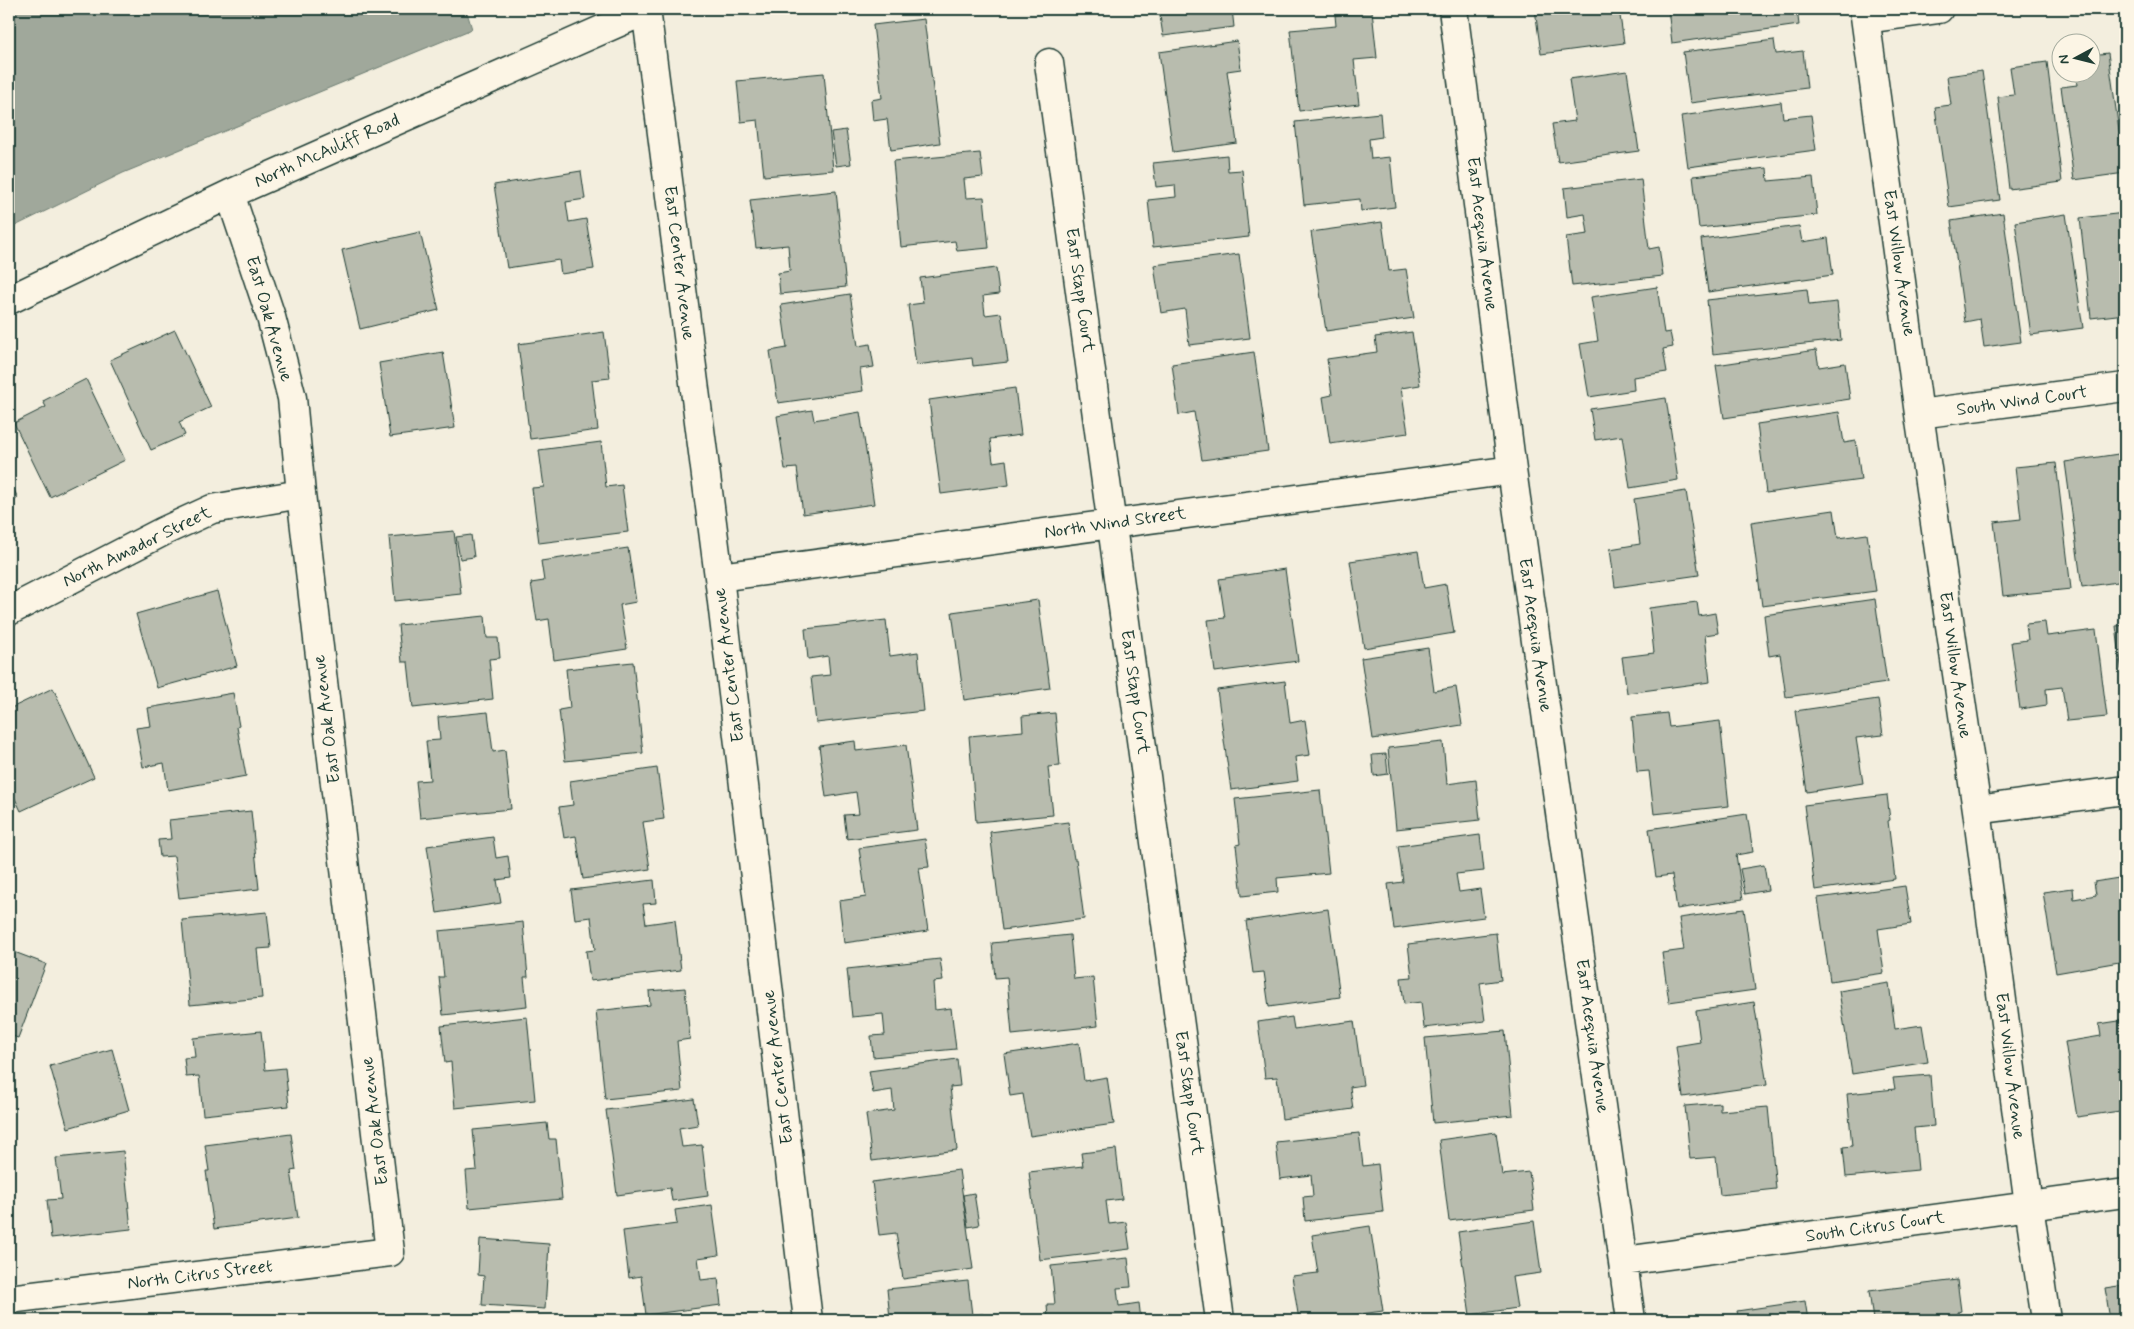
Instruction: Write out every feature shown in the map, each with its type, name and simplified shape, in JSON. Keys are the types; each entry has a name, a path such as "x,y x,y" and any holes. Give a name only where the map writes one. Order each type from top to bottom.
{"street":[{"name":"North McAuliff Road","path":"9,300 230,194 647,9"},
{"name":"East Center Avenue","path":"647,9 719,577 808,1320"},
{"name":"East Acequia Avenue","path":"1454,9 1512,470 1631,1320"},
{"path":"1865,14 1939,9"},
{"name":"East Willow Avenue","path":"1865,14 2046,1320"},
{"name":"East Stapp Court","path":"1049,63 1220,1320"},
{"name":"East Oak Avenue","path":"230,194 272,317 292,398 301,494 390,1252"},
{"name":"South Wind Court","path":"1919,414 2125,387"},
{"name":"North Wind Street","path":"719,577 1512,470"},
{"name":"North Amador Street","path":"9,611 164,531 212,509 301,494"},
{"path":"1976,810 2125,790"},
{"name":"South Citrus Court","path":"1624,1260 2125,1193"},
{"name":"North Citrus Street","path":"9,1299 390,1252"}],"shaded area":[{"path":"9,9 466,9 472,29 123,173 9,229"}],"building":[{"path":"1159,9 1232,9 1234,27 1163,36"},
{"path":"1535,9 1619,9 1624,43 1541,54"},
{"path":"1668,9 1797,9 1799,25 1672,43"},
{"path":"1372,11 1377,58 1354,60 1359,104 1299,111 1290,30 1336,26 1335,15"},
{"path":"924,19 940,143 891,150 887,119 873,121 871,100 882,98 873,25"},
{"path":"1774,40 1776,54 1803,51 1807,88 1690,103 1683,52"},
{"path":"1237,41 1241,69 1227,71 1237,143 1173,152 1159,52"},
{"path":"2108,53 2125,173 2074,180 2061,87 2077,85 2077,82 2102,82 2102,54"},
{"path":"2047,62 2062,182 2009,189 1998,97 2014,95 2010,67"},
{"path":"1627,71 1639,151 1558,162 1552,124 1575,121 1569,79"},
{"path":"1982,71 2000,200 1949,207 1935,107 1951,105 1947,76"},
{"path":"824,73 833,170 764,176 758,120 741,122 737,81"},
{"path":"1781,102 1783,118 1811,115 1816,150 1688,167 1681,116"},
{"path":"1380,113 1382,137 1369,139 1371,159 1390,157 1395,207 1361,211 1360,199 1304,205 1295,122"},
{"path":"846,130 851,164 836,166 831,132"},
{"path":"980,153 983,177 964,179 966,198 984,197 989,248 957,251 955,241 901,247 893,161"},
{"path":"1227,155 1228,171 1242,170 1249,237 1153,247 1148,200 1176,197 1175,185 1156,187 1153,163"},
{"path":"1767,168 1768,181 1813,177 1817,215 1699,228 1693,176"},
{"path":"581,171 585,199 566,202 569,222 586,219 594,269 561,274 559,260 507,268 494,185"},
{"path":"1641,179 1649,249 1659,247 1663,276 1572,286 1566,237 1588,234 1585,214 1567,217 1564,188"},
{"path":"836,191 846,287 780,294 778,273 790,271 788,245 756,248 750,200"},
{"path":"2003,213 2021,342 1984,347 1980,319 1965,322 1951,221"},
{"path":"2125,213 2125,314 2091,318 2080,218"},
{"path":"2066,214 2083,328 2031,335 2015,222"},
{"path":"1382,222 1389,271 1406,269 1414,318 1326,331 1311,232"},
{"path":"1799,226 1802,242 1828,238 1833,275 1708,292 1701,239"},
{"path":"420,232 439,310 360,329 342,250"},
{"path":"1239,254 1250,338 1189,345 1185,309 1161,313 1154,265"},
{"path":"996,268 999,294 983,296 985,315 1001,313 1008,362 973,366 972,358 916,365 908,305 923,303 920,278"},
{"path":"1657,287 1664,333 1670,332 1673,347 1663,349 1667,372 1633,377 1634,390 1589,397 1580,344 1598,341 1591,297"},
{"path":"1807,289 1809,305 1837,302 1841,340 1713,354 1707,300"},
{"path":"850,294 858,346 870,344 874,367 860,369 863,391 778,403 770,351 787,348 781,305"},
{"path":"175,330 211,407 179,422 185,435 151,450 110,360"},
{"path":"604,332 610,378 592,380 598,430 530,439 518,344"},
{"path":"1412,332 1420,385 1401,388 1408,433 1330,444 1323,397 1332,395 1327,359 1377,352 1375,337"},
{"path":"1816,350 1819,367 1845,363 1850,399 1724,418 1716,365"},
{"path":"443,352 455,428 390,437 379,363"},
{"path":"1254,352 1268,451 1202,460 1194,412 1179,415 1172,364"},
{"path":"86,379 125,460 50,497 14,423 46,407 43,401"},
{"path":"1015,388 1021,435 990,439 993,462 1006,460 1009,485 941,494 929,400"},
{"path":"1666,398 1678,480 1630,488 1622,436 1595,440 1590,409"},
{"path":"812,410 814,420 860,412 874,504 803,514 797,468 785,469 777,416"},
{"path":"1839,412 1844,443 1856,441 1861,480 1766,493 1757,424"},
{"path":"601,442 606,487 622,485 628,532 539,543 532,488 544,487 539,450"},
{"path":"2125,453 2125,581 2082,587 2065,462"},
{"path":"2056,463 2071,589 2003,596 1994,522 2021,519 2015,467"},
{"path":"9,480 18,498 9,503"},
{"path":"1686,491 1699,575 1615,587 1610,549 1640,544 1634,499"},
{"path":"1834,510 1838,538 1867,534 1876,591 1762,606 1751,522"},
{"path":"454,531 461,594 395,601 389,537"},
{"path":"471,535 474,557 460,559 456,537"},
{"path":"628,548 636,602 620,605 627,649 554,660 549,619 537,621 531,583 544,581 541,561"},
{"path":"1418,551 1424,588 1446,584 1454,633 1364,648 1350,561"},
{"path":"1285,569 1298,661 1215,672 1208,620 1225,618 1219,579"},
{"path":"217,591 237,666 157,688 136,614"},
{"path":"1875,599 1887,683 1786,697 1780,654 1769,656 1764,615"},
{"path":"1038,600 1050,688 964,700 952,612"},
{"path":"1697,602 1699,616 1715,613 1718,633 1705,635 1710,682 1627,693 1622,657 1654,653 1649,608"},
{"path":"485,616 487,638 498,638 500,658 489,659 493,699 413,708 408,662 402,662 398,625"},
{"path":"886,620 890,656 918,652 924,711 816,723 811,677 830,675 828,656 808,659 805,629"},
{"path":"2045,622 2047,636 2096,630 2107,717 2067,721 2062,687 2046,689 2047,705 2020,709 2011,642 2028,640 2026,624"},
{"path":"2125,625 2125,697 2116,626"},
{"path":"1428,648 1434,691 1456,687 1462,725 1373,739 1361,658"},
{"path":"633,662 643,753 565,761 559,710 570,708 566,669"},
{"path":"1285,681 1290,723 1305,720 1310,755 1295,757 1298,781 1231,790 1217,690"},
{"path":"53,688 94,777 21,811 9,786 9,709"},
{"path":"233,693 246,776 168,790 164,763 143,767 136,728 151,726 148,708"},
{"path":"1878,699 1883,735 1856,738 1863,783 1807,792 1795,711"},
{"path":"488,712 493,752 505,750 511,809 420,818 416,781 430,780 426,741 440,740 438,717"},
{"path":"1055,713 1060,766 1048,767 1053,815 976,822 969,736 1023,731 1022,716"},
{"path":"1667,713 1669,727 1720,721 1729,806 1654,814 1649,771 1637,772 1632,717"},
{"path":"855,741 856,751 906,745 917,830 847,839 844,815 859,814 856,792 826,797 819,746"},
{"path":"1443,742 1447,784 1476,780 1480,820 1396,829 1388,748"},
{"path":"1386,754 1388,774 1374,776 1372,755"},
{"path":"657,768 664,819 643,822 650,869 583,879 576,836 564,838 559,807 573,805 570,781"},
{"path":"1320,790 1329,873 1277,878 1278,892 1242,896 1236,845 1240,844 1235,799"},
{"path":"1887,795 1895,879 1815,890 1804,805"},
{"path":"251,811 259,889 179,898 174,856 160,857 158,840 171,839 169,820"},
{"path":"1747,814 1753,852 1736,855 1743,899 1677,909 1672,875 1656,877 1649,829"},
{"path":"1068,822 1074,859 1076,859 1084,919 1002,930 990,832"},
{"path":"1480,835 1484,871 1456,874 1459,892 1480,889 1484,917 1394,929 1388,884 1403,882 1398,846"},
{"path":"493,837 496,858 508,856 511,878 497,880 501,903 437,913 427,846"},
{"path":"925,839 929,867 919,868 928,931 844,943 839,901 866,897 859,848"},
{"path":"1764,865 1768,890 1745,894 1740,869"},
{"path":"2125,877 2125,961 2056,973 2043,892 2073,888 2074,899 2096,895 2094,882"},
{"path":"654,880 656,903 643,904 646,924 675,920 681,970 590,981 586,951 595,950 591,917 575,919 571,890"},
{"path":"1905,886 1911,924 1878,929 1884,973 1830,981 1818,898"},
{"path":"1328,909 1340,997 1269,1007 1264,972 1253,973 1246,921"},
{"path":"1744,909 1755,990 1669,1002 1662,953 1684,950 1679,918"},
{"path":"267,912 271,948 257,949 262,998 190,1005 182,920"},
{"path":"523,922 528,977 524,977 527,1006 443,1015 439,977 444,977 439,931"},
{"path":"1496,933 1501,980 1480,983 1485,1021 1424,1028 1421,1002 1404,1004 1401,978 1412,977 1408,944"},
{"path":"1070,935 1074,979 1093,977 1098,1026 1012,1035 1007,977 995,978 992,943"},
{"path":"9,950 46,964 18,1038 9,1035"},
{"path":"940,959 943,981 933,982 935,1010 951,1008 956,1049 873,1057 871,1036 885,1035 883,1014 852,1017 847,969"},
{"path":"1889,983 1895,1029 1922,1025 1928,1062 1852,1074 1839,991"},
{"path":"685,988 690,1039 677,1041 682,1091 605,1099 596,1011 650,1005 649,991"},
{"path":"1754,1002 1767,1085 1683,1097 1676,1046 1700,1042 1696,1011"},
{"path":"527,1017 535,1100 455,1108 451,1062 445,1063 441,1026"},
{"path":"1292,1017 1294,1029 1354,1021 1363,1085 1350,1087 1353,1109 1282,1119 1277,1077 1265,1078 1258,1022"},
{"path":"2125,1020 2125,1121 2122,1122 2120,1111 2077,1117 2065,1042 2101,1036 2099,1024"},
{"path":"261,1031 265,1070 285,1068 289,1106 203,1115 199,1076 186,1077 184,1058 195,1057 193,1038"},
{"path":"1505,1031 1513,1115 1433,1123 1425,1038"},
{"path":"1079,1043 1084,1081 1107,1077 1114,1124 1030,1136 1023,1094 1010,1096 1004,1054"},
{"path":"112,1049 129,1110 68,1128 50,1066"},
{"path":"957,1059 960,1086 950,1087 957,1150 872,1161 866,1114 894,1110 892,1090 873,1093 869,1071"},
{"path":"1930,1075 1934,1126 1914,1128 1918,1170 1846,1177 1843,1147 1852,1146 1847,1094 1895,1089 1893,1078"},
{"path":"694,1099 698,1125 679,1128 682,1147 702,1145 708,1196 672,1201 670,1188 617,1195 606,1110"},
{"path":"1720,1103 1720,1111 1768,1107 1776,1189 1720,1195 1716,1157 1690,1159 1685,1106"},
{"path":"547,1123 549,1139 556,1139 562,1199 469,1208 466,1171 477,1170 473,1130"},
{"path":"1496,1132 1502,1175 1529,1172 1534,1210 1449,1221 1439,1140"},
{"path":"1359,1133 1363,1166 1378,1164 1383,1212 1305,1221 1303,1197 1313,1196 1311,1175 1280,1179 1276,1142"},
{"path":"291,1134 296,1170 291,1171 298,1218 214,1229 206,1171 209,1171 205,1145"},
{"path":"1116,1149 1122,1199 1106,1201 1109,1224 1126,1222 1130,1249 1040,1260 1029,1172 1083,1166 1081,1153"},
{"path":"123,1151 131,1229 51,1238 47,1200 61,1199 56,1158"},
{"path":"959,1170 973,1269 903,1279 896,1233 879,1235 872,1182"},
{"path":"974,1193 979,1225 968,1227 963,1195"},
{"path":"712,1205 719,1255 698,1258 701,1280 718,1278 721,1305 646,1315 641,1276 629,1278 623,1231 677,1224 675,1210"},
{"path":"1534,1221 1541,1273 1512,1277 1517,1308 1470,1315 1458,1232"},
{"path":"1370,1226 1383,1311 1317,1320 1299,1320 1292,1276 1318,1273 1312,1235"},
{"path":"480,1239 549,1244 545,1309 482,1305 484,1276 478,1275"},
{"path":"1128,1258 1131,1287 1117,1288 1119,1306 1139,1303 1141,1320 1048,1320 1047,1304 1055,1304 1051,1266"},
{"path":"1957,1280 1961,1311 1958,1312 1959,1320 1873,1320 1869,1291"},
{"path":"968,1281 972,1315 983,1314 983,1320 911,1320 911,1316 890,1318 887,1289"},
{"path":"2125,1285 2125,1320 2110,1320 2105,1288"},
{"path":"1805,1301 1808,1320 1739,1320 1737,1311"},
{"path":"723,1317 724,1320 691,1320"}]}
